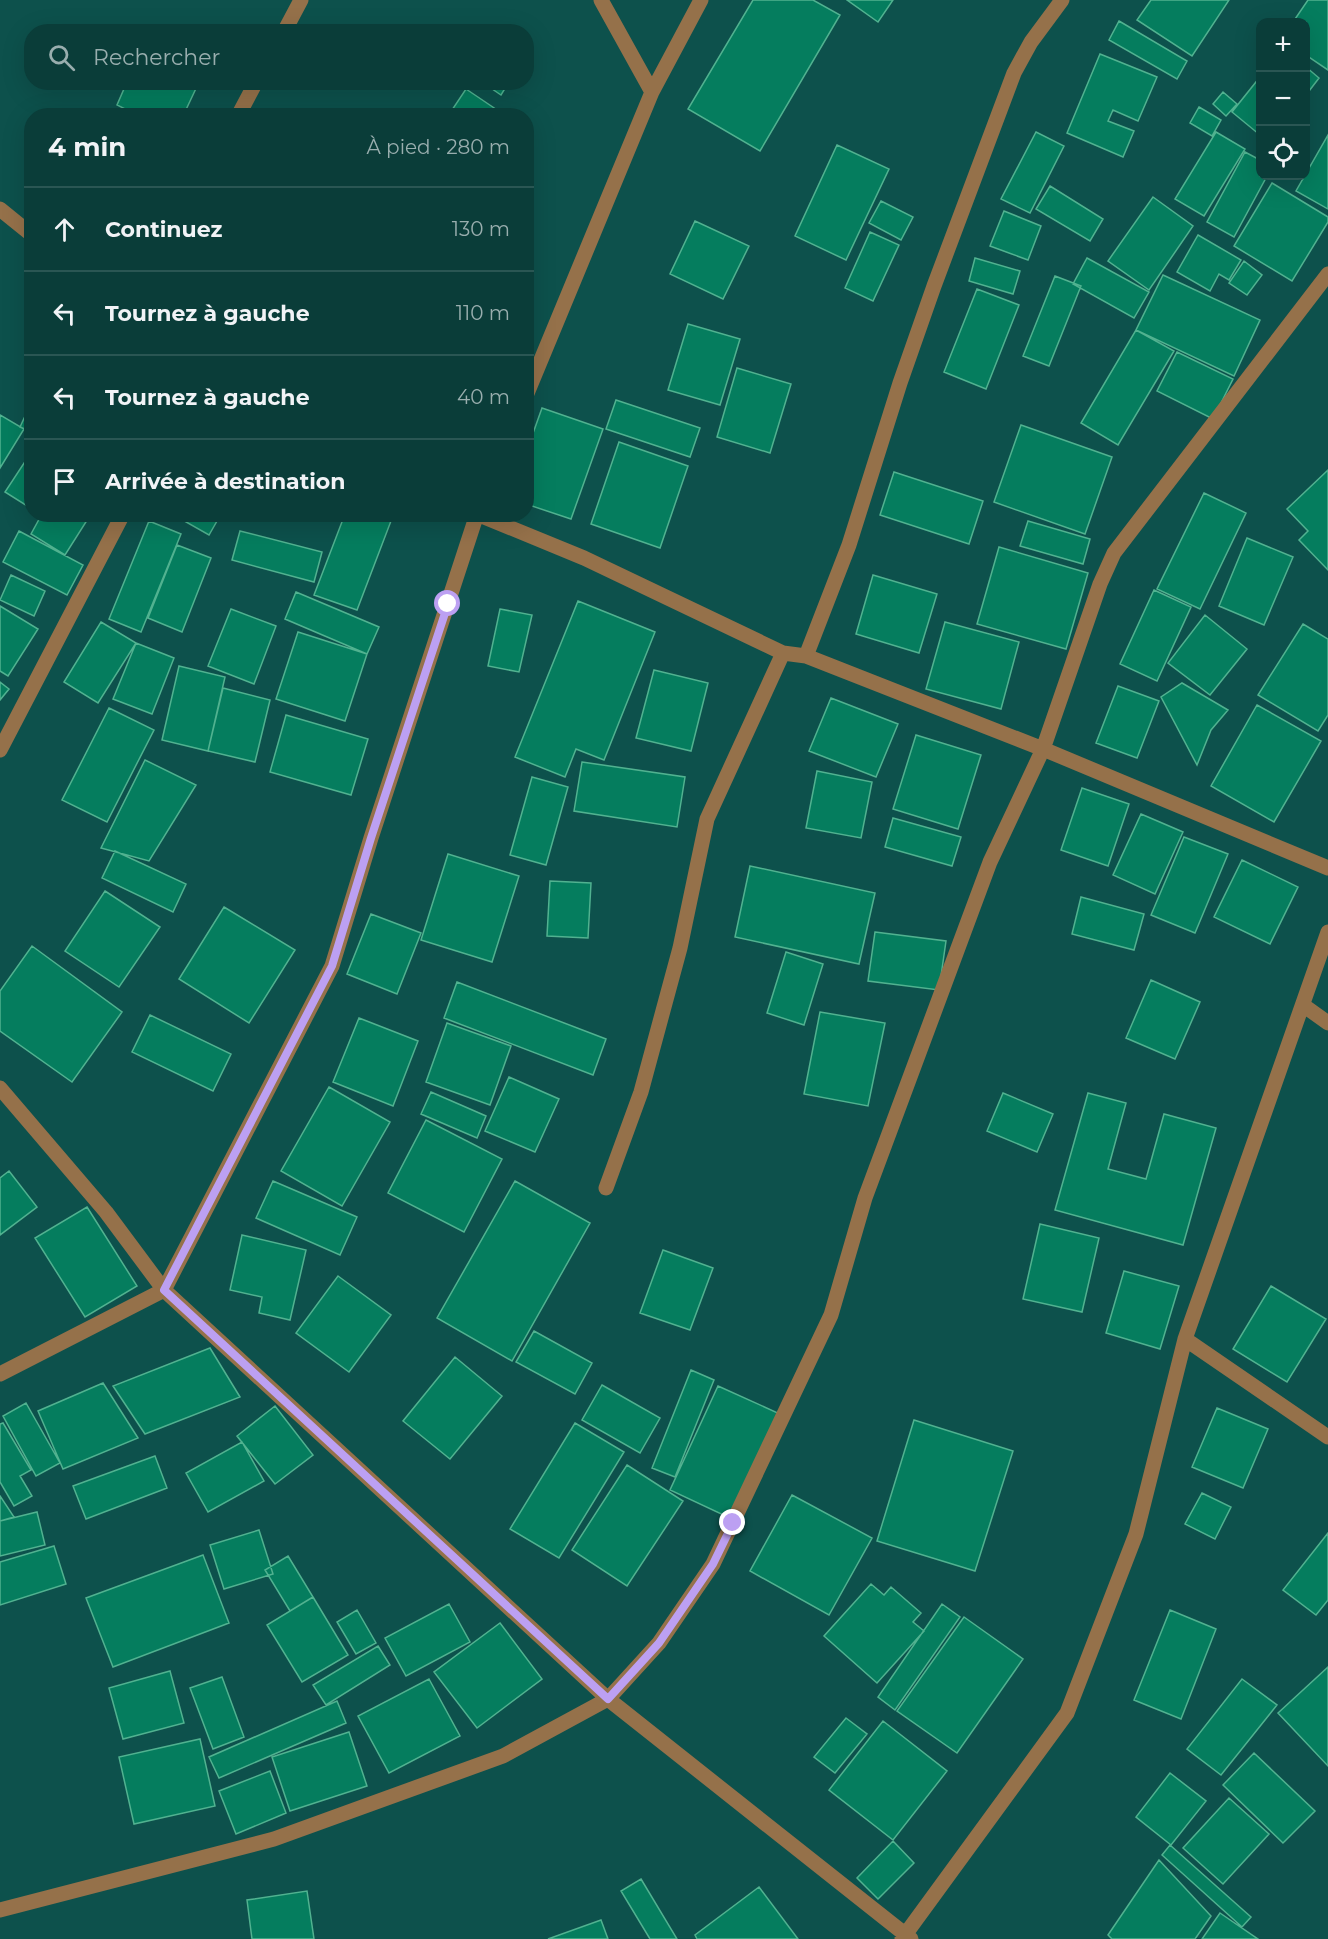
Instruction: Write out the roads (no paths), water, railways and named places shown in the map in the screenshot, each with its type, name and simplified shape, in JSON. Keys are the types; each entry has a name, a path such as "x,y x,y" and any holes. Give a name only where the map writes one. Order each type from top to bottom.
{"street":[{"path":"288,24 301,0"},
{"path":"601,0 652,92"},
{"path":"534,377 652,92 701,0"},
{"path":"806,656 849,545 900,383 934,286 1014,73 1031,42 1062,0"},
{"path":"242,108 252,90"},
{"path":"0,209 24,228"},
{"path":"0,1910 274,1839 503,1756 608,1699 659,1643 713,1564 831,1315 865,1198 990,862 1043,749 1100,584 1114,554 1328,274"},
{"path":"0,750 119,522"},
{"path":"0,1374 164,1290 332,966 371,838 474,522"},
{"path":"496,522 584,558 783,653 806,656 1043,749 1328,868"},
{"path":"606,1188 640,1092 677,959 707,819 783,653"},
{"path":"0,1088 106,1212 164,1290 608,1699 907,1938 1067,1713 1136,1534 1185,1340 1328,932"},
{"path":"1303,1005 1328,1023"},
{"path":"1185,1340 1328,1437"}]}
